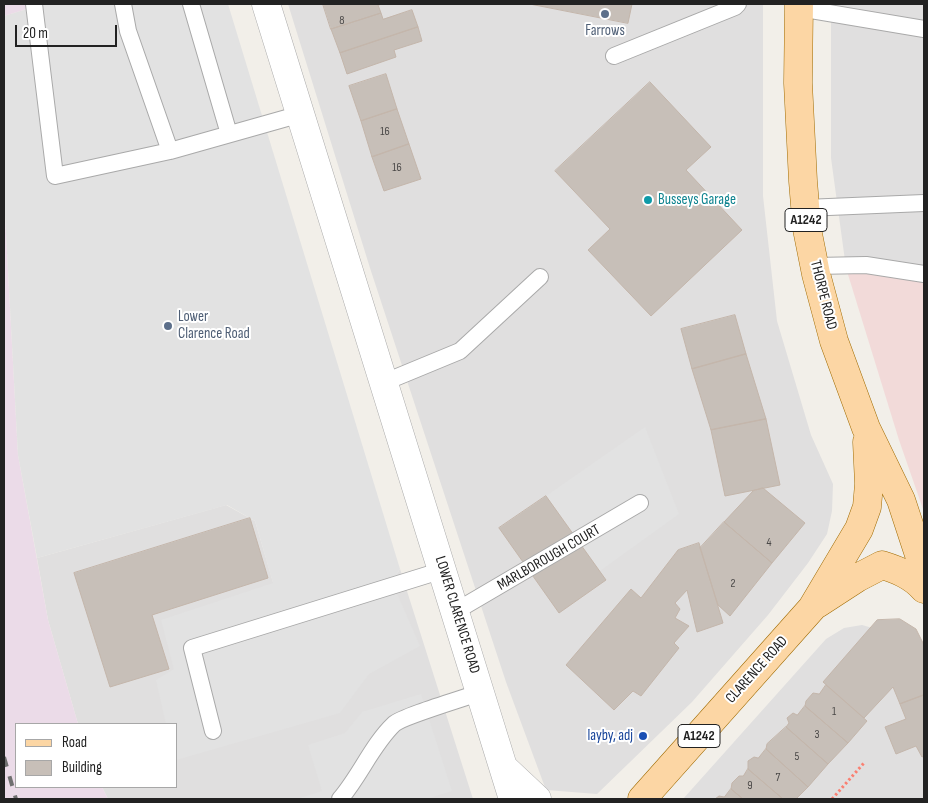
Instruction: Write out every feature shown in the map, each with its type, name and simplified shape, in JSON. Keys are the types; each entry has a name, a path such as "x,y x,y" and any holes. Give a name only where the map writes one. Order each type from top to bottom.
{"main road":[{"name":"THORPE ROAD","path":"799,6 798,83 805,208 815,266 834,341 866,428 901,500 924,570"},
{"name":"CLARENCE ROAD","path":"642,799 812,608 859,529 867,507 869,484 866,428"},
{"name":"CLARENCE ROAD","path":"812,608 857,578 882,565 901,571 918,582 924,589"}],"street":[{"name":"LOWER CLARENCE ROAD","path":"266,4 513,799"},
{"name":"LOWER CLARENCE ROAD","path":"505,769 537,799"}],"lane":[{"path":"34,4 56,176 170,151 301,114"},
{"path":"123,4 128,31 170,151"},
{"path":"191,4 229,134"},
{"path":"614,56 735,7 738,4"},
{"path":"799,6 924,29"},
{"path":"805,208 924,203"},
{"path":"815,266 866,265 924,274"},
{"path":"385,382 460,351 540,277"},
{"name":"MARLBOROUGH COURT","path":"456,611 640,503"},
{"path":"213,731 192,648 443,570"},
{"path":"340,799 362,770 376,745 396,723 481,692"}],"path":[{"path":"832,799 864,763"}],"shaded area":[{"path":"4,4 44,4 4,16"},
{"name":"Lower Clarence Road","path":"44,4 228,4 400,569 392,582 420,646 369,674 340,713 178,759 178,723 166,723 156,680 174,669 161,620 273,583 255,521 227,505 37,558 18,455 4,197 4,16"},
{"path":"288,4 763,4 763,196 777,321 811,435 833,484 832,511 827,534 808,563 768,615 692,702 597,794 546,790 506,682 370,268"},
{"path":"831,4 924,4 924,280 846,268 831,158"},
{"path":"4,197 18,455 48,620 78,723 15,723 15,788 102,788 108,799 4,799"},
{"path":"846,268 924,280 924,512 899,440"},
{"path":"645,427 679,514 600,571 546,496"},
{"path":"226,505 255,521 275,589 387,589 400,569 473,799 108,799 102,788 178,788 178,723 78,723 48,620 37,558"},
{"path":"862,625 883,631 903,653 924,698 924,799 683,799 826,639 844,628"},
{"path":"421,694 452,791 426,799 297,799 322,791 308,745 345,733 362,712"}],"building":[{"path":"323,4 383,4 378,5 381,13 331,29"},
{"name":"Farrows","path":"530,4 632,4 628,23"},
{"path":"412,10 418,27 340,53 331,29 381,13 383,19"},
{"path":"418,27 422,41 394,50 396,57 347,74 340,53"},
{"path":"386,74 397,109 361,121 349,86"},
{"name":"Busseys Garage","path":"650,82 711,147 686,170 742,230 651,316 588,250 610,229 555,171"},
{"path":"397,109 409,144 372,157 361,121"},
{"path":"409,144 421,179 384,191 372,157"},
{"path":"735,315 746,354 692,369 681,329"},
{"path":"746,354 766,419 711,430 692,369"},
{"path":"766,419 780,485 725,496 711,430"},
{"path":"763,488 805,523 772,563 724,522 753,491"},
{"path":"546,496 606,580 559,613 499,528"},
{"path":"250,518 268,578 152,615 169,669 110,687 74,573"},
{"path":"724,522 772,563 730,616 718,605 700,548"},
{"path":"699,543 723,623 697,632 687,590 675,603 680,609 675,618 689,626 674,643 679,648 641,696 633,691 614,710 566,665 631,589 641,598 678,550"},
{"path":"900,619 916,629 924,645 924,695 900,704 893,687 864,718 823,682 877,620"},
{"path":"826,685 867,721 848,743 805,706 806,701 813,693 819,694"},
{"path":"924,695 924,756 922,757 916,746 896,754 885,727 906,719 900,704"},
{"path":"805,706 848,743 828,764 786,727 789,723 787,718 793,713 797,715"},
{"path":"786,727 828,764 808,787 766,749 767,744"},
{"path":"766,749 808,787 796,799 783,799 748,769 748,761 754,757 758,758"},
{"path":"748,769 783,799 743,799 731,789 732,783 739,776 743,776"},
{"path":"731,789 743,799 715,799 719,796 724,797"}],"railway":[{"path":"4,757 16,799"}],"place":[{"name":"Farrows","path":"605,14"},
{"name":"Busseys Garage","path":"648,200"},
{"name":"Lower Clarence Road","path":"168,326"},
{"name":"layby, adj","path":"643,736"}]}
